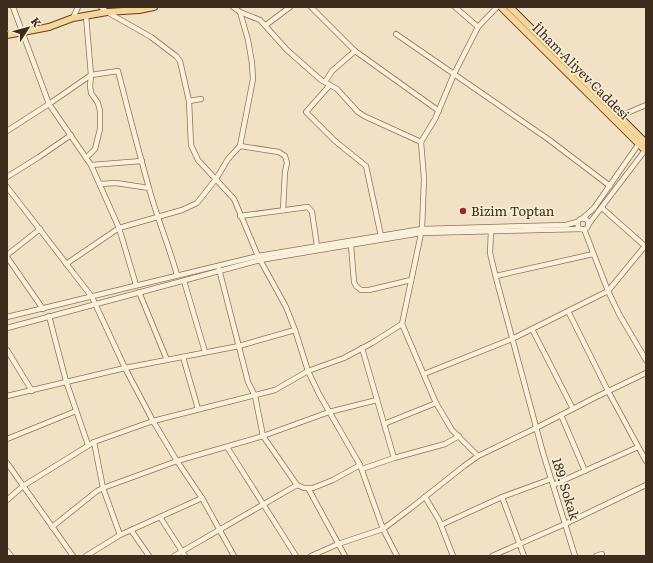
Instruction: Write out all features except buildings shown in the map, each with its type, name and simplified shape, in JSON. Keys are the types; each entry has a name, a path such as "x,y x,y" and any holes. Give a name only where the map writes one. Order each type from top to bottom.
{"main road":[{"path":"7,35 49,27 73,18 107,12 139,10 154,7"},
{"name":"İlham Aliyev Caddesi","path":"501,7 643,142"},
{"name":"İlham Aliyev Caddesi","path":"510,7 620,116 643,142 646,150"}],"street":[{"path":"13,7 49,104 91,165 100,184 119,228 136,285"},
{"path":"73,18 78,7"},
{"path":"102,7 107,12 151,37 176,56 180,61 190,101 191,145 198,160 234,199 259,258 279,291 296,330 308,371 329,412 361,467 382,529 397,556"},
{"path":"233,7 240,12 260,20 266,25 287,50 327,83 337,89 358,112 422,142"},
{"path":"266,25 290,7"},
{"path":"311,7 355,51 439,111"},
{"path":"456,7 478,27"},
{"path":"478,456 452,430 436,402 402,324 422,231 424,179 422,142 439,111 454,74 478,27 497,7"},
{"path":"66,264 119,228 182,210 193,205 202,196 228,159 240,146 253,79 248,40 240,12"},
{"path":"86,16 91,75 90,86 99,107 100,129 95,149 86,158"},
{"path":"396,34 548,139 610,186"},
{"path":"355,51 332,71 327,83 306,112 335,141 366,166 381,236"},
{"path":"7,131 91,75 118,71 149,188 177,275"},
{"path":"190,101 200,99"},
{"path":"620,116 646,105"},
{"path":"7,177 71,135"},
{"path":"7,317 177,275 219,268 318,246 422,231 566,225 578,222 594,208 643,142"},
{"path":"240,146 279,152 285,156 287,163 285,172 283,210"},
{"path":"259,258 351,245 422,231 583,229 588,226 646,150"},
{"path":"91,165 142,161"},
{"path":"100,184 116,183 149,188"},
{"path":"7,187 92,297 125,368 153,421 177,461 202,498 234,556"},
{"path":"240,216 308,207 310,209 318,246"},
{"path":"424,374 512,339 608,291 645,247 602,208"},
{"path":"583,218 588,220 588,226"},
{"path":"578,222 579,228 583,229 619,314 646,360"},
{"path":"40,229 7,256 43,309"},
{"name":"189. Sokak","path":"491,231 490,254 536,428 575,556"},
{"path":"351,245 354,282 358,289 369,290 411,280"},
{"path":"496,276 593,254"},
{"path":"7,328 184,281 219,268"},
{"path":"219,268 248,382 255,396 263,436 297,485 304,488 314,488 361,467 445,444 458,436"},
{"path":"184,281 205,352"},
{"path":"139,292 167,360"},
{"path":"568,311 608,391 646,461"},
{"path":"49,316 66,381 88,445"},
{"path":"7,500 23,486 94,442 153,421 274,390 308,371 332,363 362,348 402,324"},
{"path":"532,329 573,409"},
{"path":"7,396 125,368 239,346 296,330"},
{"path":"362,348 394,458"},
{"path":"7,350 32,390"},
{"path":"183,357 198,410"},
{"path":"311,556 338,544 382,529 478,456 646,373"},
{"path":"52,527 97,490 177,461 263,436 329,412 377,400"},
{"path":"384,424 436,402"},
{"path":"7,438 76,411"},
{"path":"561,415 585,471"},
{"path":"94,442 104,488 120,535"},
{"path":"227,447 296,556"},
{"path":"553,485 638,447"},
{"path":"7,463 73,556"},
{"path":"441,525 502,497 551,479"},
{"path":"174,556 184,554 220,530 297,485"},
{"path":"492,556 565,524 646,485"},
{"path":"308,488 345,556"},
{"path":"425,497 441,525 453,556"},
{"path":"502,497 524,556"},
{"path":"86,556 120,535 202,498"},
{"path":"160,518 184,554"},
{"path":"131,530 149,556"},
{"path":"7,551 11,556"},
{"path":"596,556 602,554"}],"place":[{"name":"Bizim Toptan","path":"463,211"}]}
